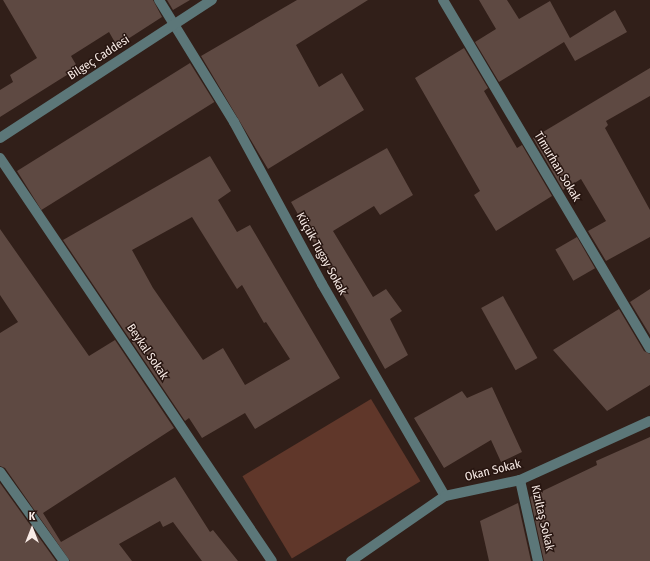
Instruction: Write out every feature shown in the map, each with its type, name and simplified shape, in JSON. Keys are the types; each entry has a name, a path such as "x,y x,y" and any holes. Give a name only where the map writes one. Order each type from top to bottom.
{"street":[{"name":"Küçük Tugay Sokak","path":"159,0 234,122 322,284 445,496"},
{"name":"Bilgeç Caddesi","path":"0,138 212,0"},
{"name":"Timurhan Sokak","path":"443,0 650,348"},
{"name":"Beykal Sokak","path":"0,158 272,561"},
{"name":"Okan Sokak","path":"352,561 445,496 520,480 650,421"},
{"path":"0,472 64,561"},
{"name":"Kızıltaş Sokak","path":"520,480 538,561"}],"shaded area":[{"path":"371,399 420,481 292,559 242,476"}],"building":[{"path":"3,0 153,0 162,17 117,46 109,32 71,56 78,68 0,117 0,90 13,82 10,75 37,58"},
{"path":"167,0 190,0 173,10"},
{"path":"297,0 368,0 296,45 319,87 342,73 364,110 268,169 201,56"},
{"path":"479,0 507,0 519,19 550,1 570,38 615,10 627,32 575,61 564,42 499,82 475,42 496,29"},
{"path":"464,48 488,88 484,91 517,148 522,145 552,196 496,231 474,195 480,191 415,78"},
{"path":"190,63 214,102 41,210 17,171"},
{"path":"650,68 650,96 606,121 608,125 605,128 650,210 650,237 606,261 588,231 606,221 581,179 563,190 533,138"},
{"path":"387,148 413,195 380,215 374,206 333,231 373,297 386,289 402,311 390,319 408,355 385,369 291,202"},
{"path":"210,156 231,191 218,200 237,232 250,225 340,378 255,429 245,413 202,438 189,418 185,421 63,240","holes":["192,217 237,289 242,285 264,323 266,322 290,359 245,385 223,348 203,360 153,288 132,250"]},
{"path":"0,229 89,356 115,340 174,428 43,513 61,542 175,477 210,532 213,530 238,561 202,561 173,522 163,527 160,521 119,544 132,561 70,561 5,468 0,466 0,333 18,322 0,295"},
{"path":"577,237 595,268 573,281 555,250"},
{"path":"650,289 650,335 630,302"},
{"path":"503,296 537,358 516,370 481,308"},
{"path":"619,309 644,351 650,354 650,385 607,411 553,350"},
{"path":"492,387 522,452 501,462 491,440 444,468 414,418 462,391 467,398"},
{"path":"650,437 650,561 544,561 530,497 597,465 596,461"},
{"path":"0,483 56,561 0,561"},
{"path":"518,503 531,561 489,561 480,521"}]}
